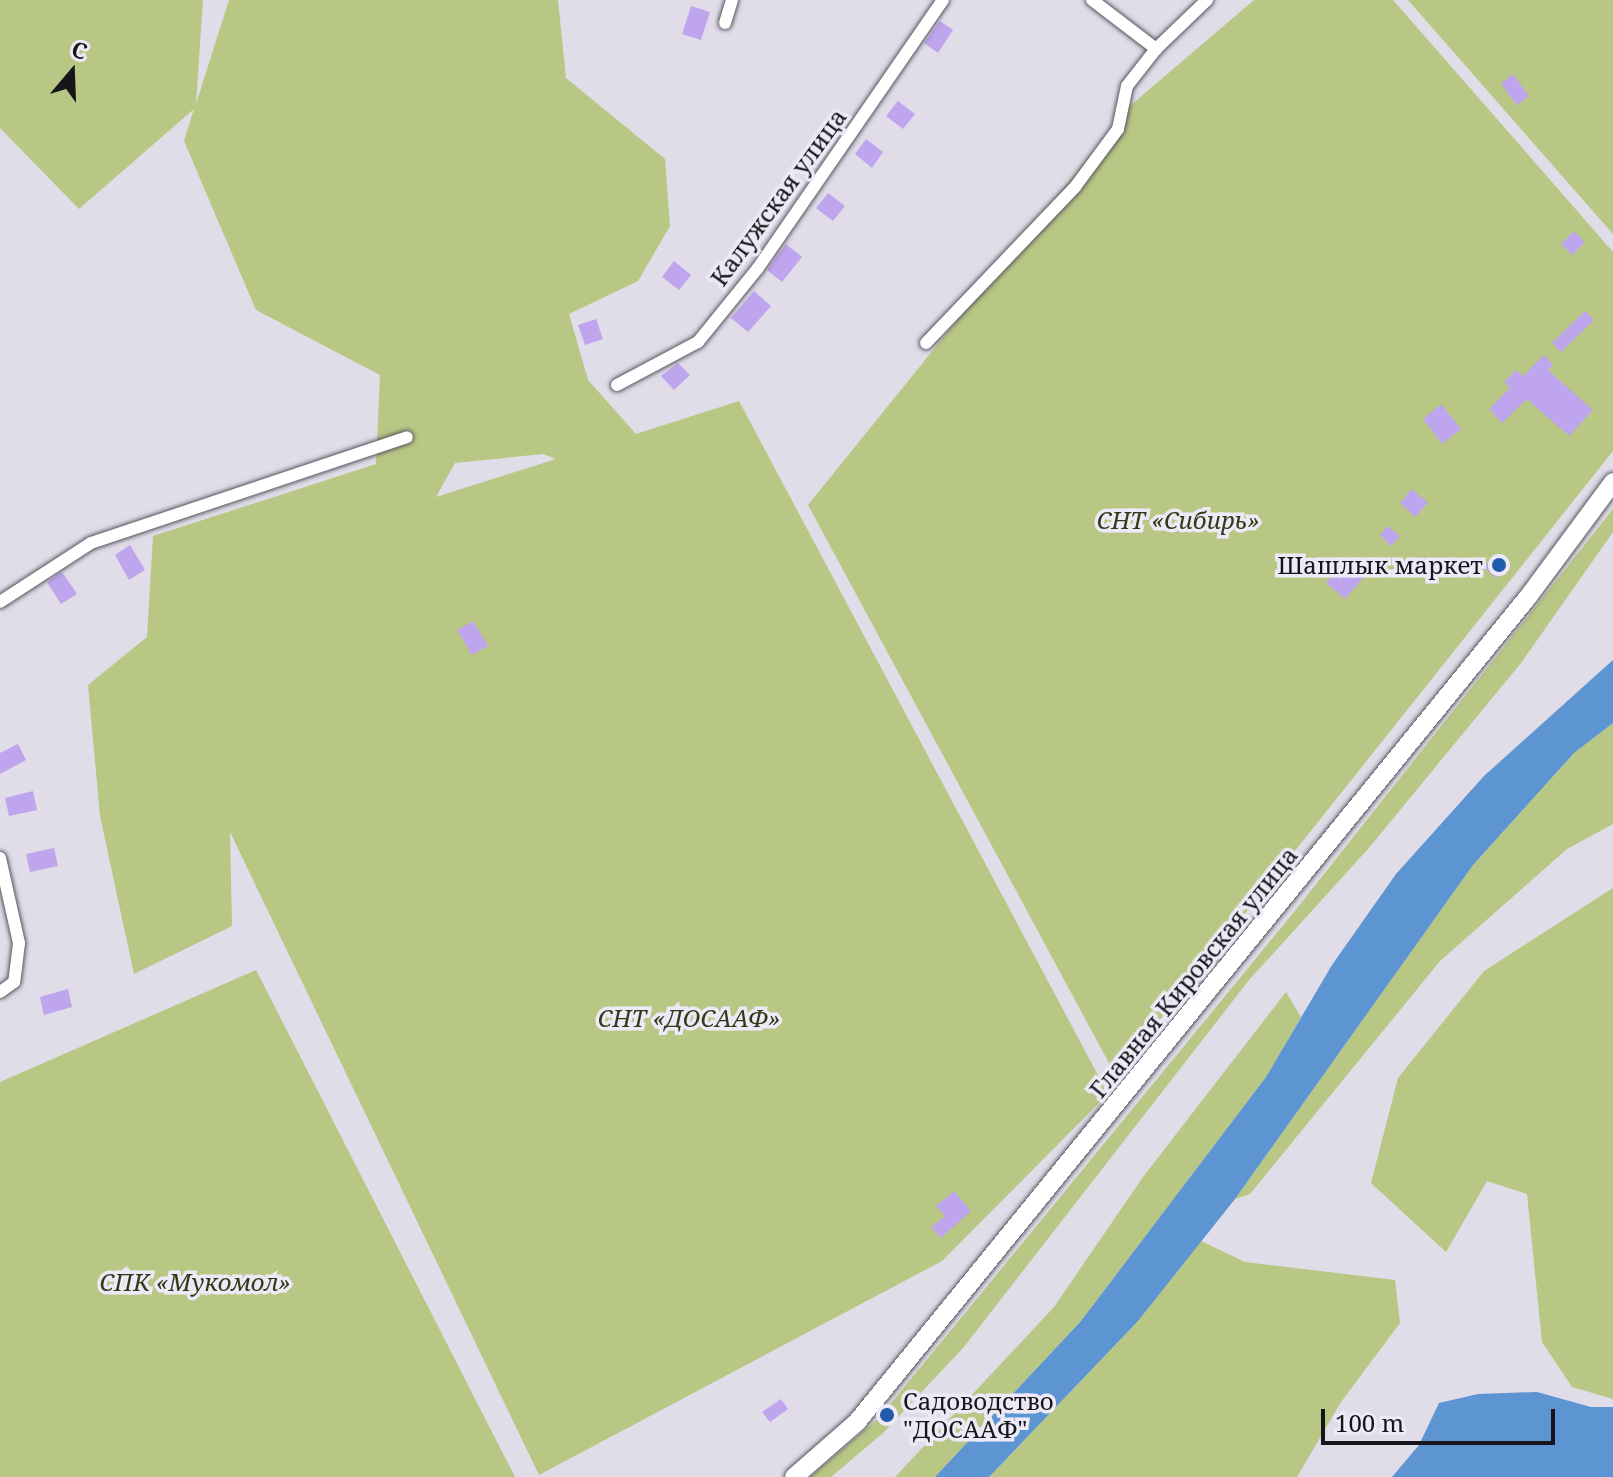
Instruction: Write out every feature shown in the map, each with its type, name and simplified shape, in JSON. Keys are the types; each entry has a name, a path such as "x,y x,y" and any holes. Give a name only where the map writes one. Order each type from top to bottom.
{"main road":[{"name":"Главная Кировская улица","path":"794,1477 857,1422 1528,597 1613,482"}],"street":[{"path":"725,23 732,0"},
{"name":"Калужская улица","path":"617,385 698,342 758,268 943,0"},
{"path":"1092,0 1156,49"},
{"path":"926,343 1075,187 1118,129 1127,86 1156,49 1207,0"},
{"path":"0,602 91,543 407,437"},
{"path":"0,858 19,956 14,982 0,992"}],"green space":[{"name":"СНТ «ДОСААФ»","path":"0,0 203,0 196,104 229,0 558,0 566,78 665,159 670,226 638,281 569,314 588,380 636,434 739,401 1108,1094 942,1261 539,1475 230,832 232,926 134,974 100,816 88,685 147,637 153,536 376,464 380,375 256,310 184,141 194,109 79,209 0,128","holes":["543,454 556,459 436,497 455,463"]},
{"name":"СНТ «Сибирь»","path":"1254,0 1393,0 1613,252 1613,451 1116,1076 808,505 1131,105"},
{"path":"1408,0 1613,0 1613,234"},
{"path":"1613,509 1613,532 1521,663 1368,849 1249,980 963,1348 883,1433 831,1477 810,1477 879,1418 1294,912"},
{"path":"1613,723 1613,824 1567,849 1440,961 1250,1194 1235,1199 1473,865 1574,753"},
{"path":"1613,888 1613,1399 1572,1387 1542,1342 1527,1194 1487,1181 1446,1252 1371,1183 1398,1078 1484,971"},
{"name":"СПК «Мукомол»","path":"256,970 515,1477 0,1477 0,1082"},
{"path":"1286,992 1301,1017 1266,1077 1081,1321 935,1477 895,1477 1054,1307 1143,1177"},
{"path":"1201,1241 1245,1262 1395,1280 1400,1323 1341,1402 1297,1477 989,1477 1138,1321"}],"water":[{"path":"1613,660 1613,723 1574,753 1473,865 1235,1199 1138,1321 989,1477 935,1477 1081,1321 1266,1077 1332,965 1396,874 1484,776"},
{"path":"1537,1392 1591,1407 1613,1407 1613,1477 1392,1477 1419,1445 1439,1403 1478,1394"}],"building":[{"path":"691,6 710,12 701,40 682,34"},
{"path":"940,21 953,30 938,53 924,43"},
{"path":"1513,74 1529,96 1517,105 1501,84"},
{"path":"898,101 915,114 903,129 886,116"},
{"path":"866,139 883,152 872,168 855,154"},
{"path":"828,193 845,206 833,221 816,208"},
{"path":"1574,231 1585,242 1572,255 1561,244"},
{"path":"786,244 802,257 782,282 767,270"},
{"path":"674,261 691,275 679,290 662,277"},
{"path":"754,291 771,306 748,332 731,318"},
{"path":"1585,311 1594,320 1561,352 1552,343"},
{"path":"596,319 603,339 585,345 578,325"},
{"path":"1544,355 1553,365 1548,370 1593,410 1569,436 1527,399 1502,423 1489,409 1510,388 1504,382 1516,370 1523,376"},
{"path":"678,363 690,375 674,390 661,376"},
{"path":"1441,404 1461,429 1442,444 1423,419"},
{"path":"1412,489 1428,503 1415,517 1400,503"},
{"path":"1388,526 1400,536 1391,546 1380,535"},
{"path":"130,545 145,570 129,580 115,555"},
{"path":"1494,555 1506,566 1496,578 1484,567"},
{"path":"1345,561 1364,577 1345,599 1326,583"},
{"path":"62,572 77,594 61,604 47,582"},
{"path":"473,621 488,646 472,655 457,630"},
{"path":"18,744 26,760 0,774 0,753"},
{"path":"33,791 37,810 9,816 5,798"},
{"path":"54,848 58,866 30,872 26,854"},
{"path":"68,989 72,1007 44,1015 40,997"},
{"path":"954,1191 971,1211 941,1238 931,1227 945,1216 936,1206"},
{"path":"781,1399 788,1409 770,1422 762,1412"}],"place":[{"name":"Шашлык маркет","path":"1499,565"},
{"name":"Садоводство \"ДОСААФ\"","path":"887,1415"}]}
